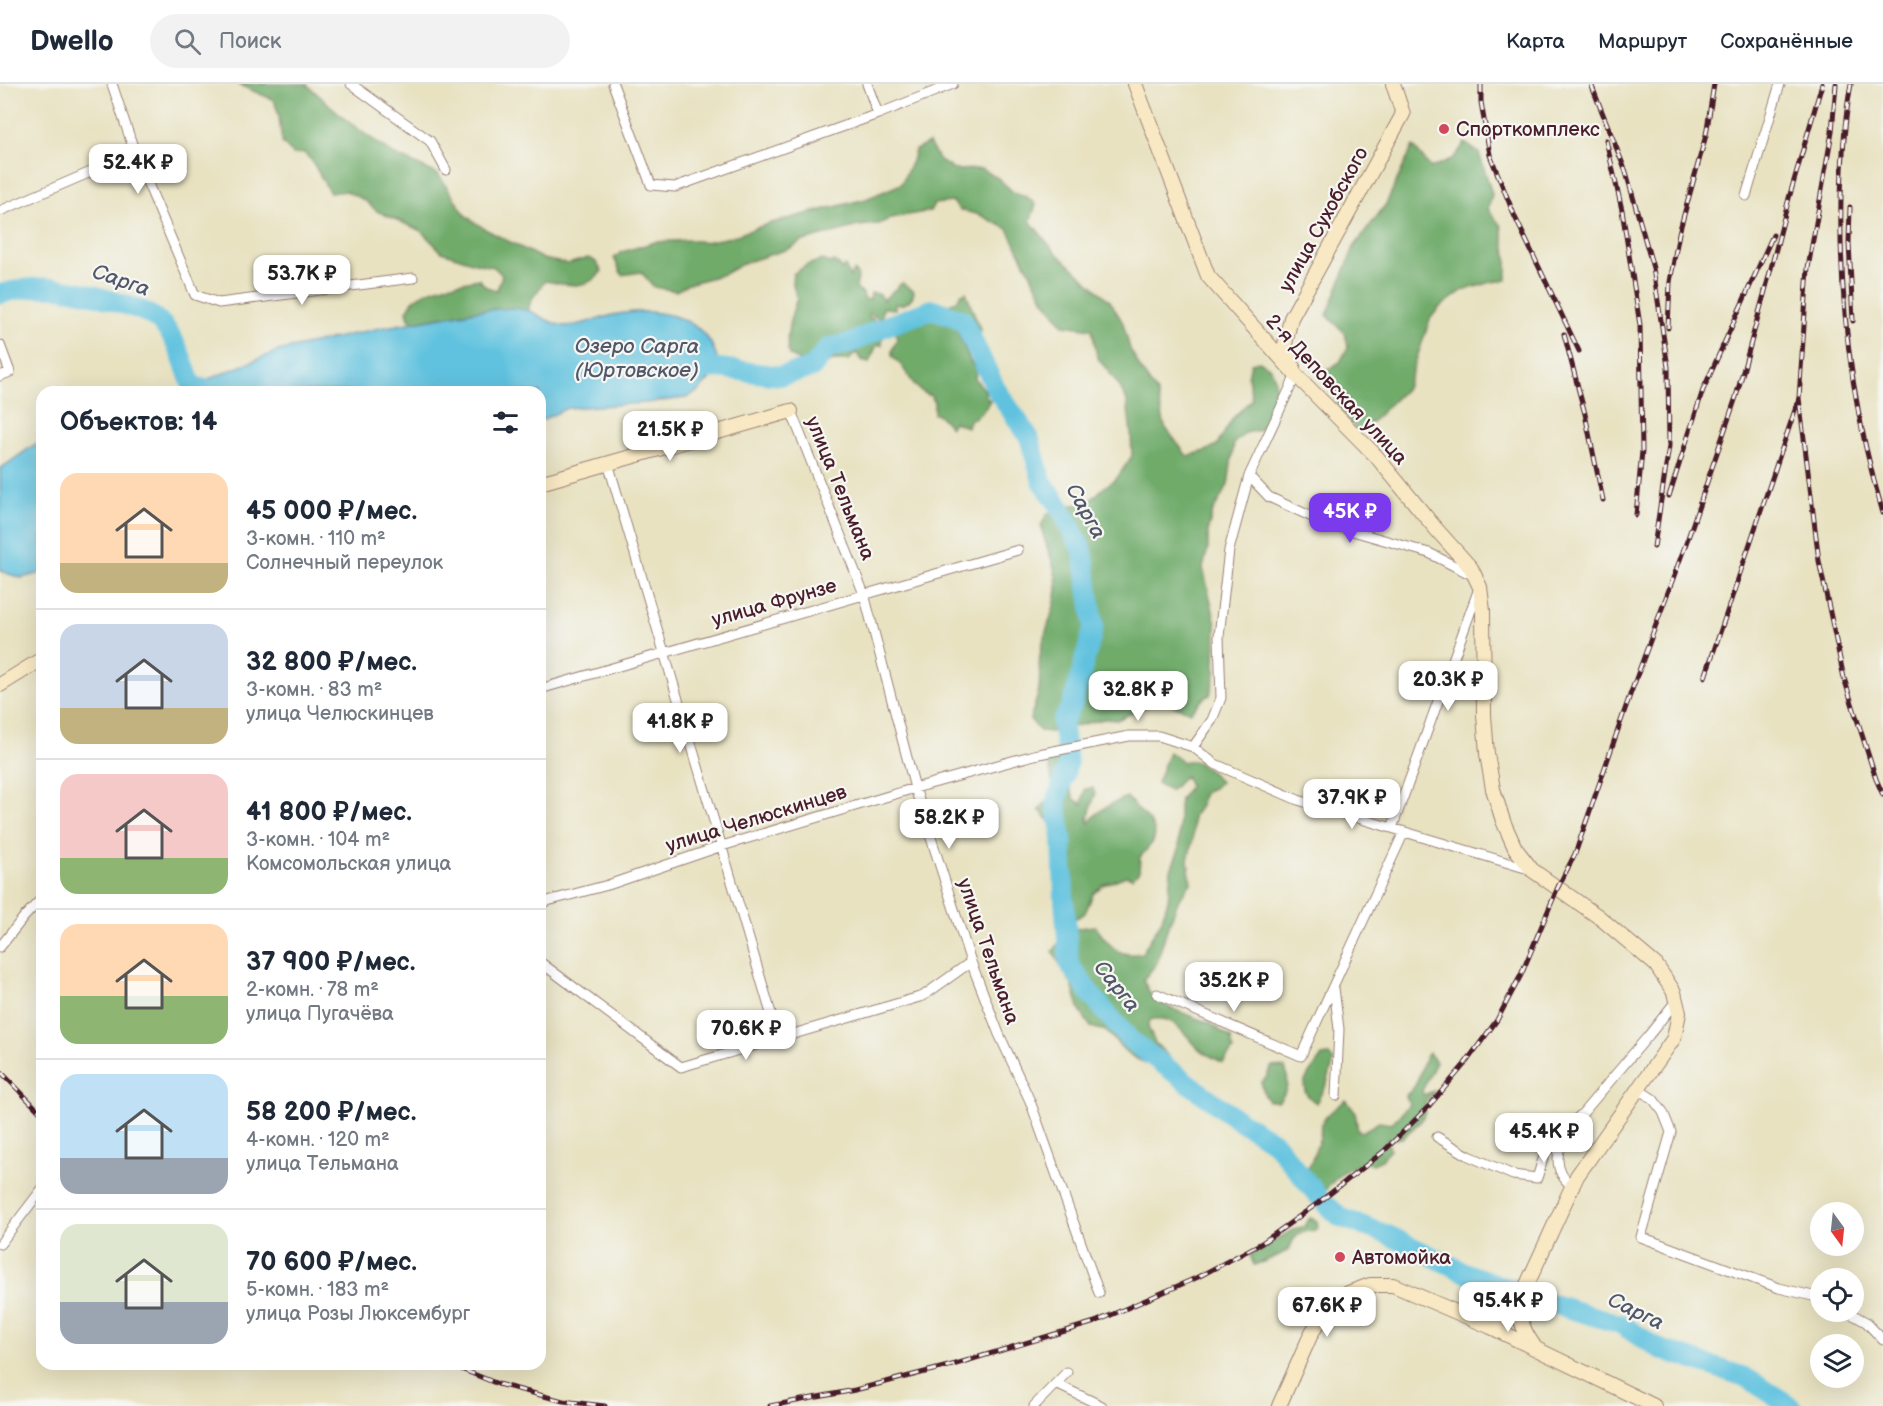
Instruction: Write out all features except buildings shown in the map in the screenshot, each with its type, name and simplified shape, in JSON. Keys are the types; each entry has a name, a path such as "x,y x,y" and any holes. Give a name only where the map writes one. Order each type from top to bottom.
{"street":[{"path":"112,84 135,153 195,295 219,303 413,278"},
{"path":"351,84 430,141 446,170"},
{"path":"613,84 651,185 675,187 878,114 953,84"},
{"path":"867,84 878,114"},
{"name":"2-я Деповская улица","path":"1135,84 1208,276 1296,375 1376,456 1471,568 1477,581"},
{"name":"улица Сухобского","path":"1296,375 1285,344 1291,318 1403,114 1393,84"},
{"path":"1746,196 1780,84"},
{"path":"0,211 135,153"},
{"path":"0,345 10,372 0,376"},
{"path":"1192,747 1212,720 1221,698 1219,636 1229,550 1249,476 1296,375"},
{"path":"546,481 791,411"},
{"name":"улица Тельмана","path":"791,411 864,594 915,788 971,962 999,1034 1030,1101 1099,1293"},
{"path":"608,464 778,1037"},
{"path":"1249,476 1269,497 1326,523 1429,553 1477,581 1483,611 1484,716 1487,754 1493,789 1503,821 1515,848 1532,870 1599,917 1656,965 1674,992 1679,1013 1674,1038 1577,1176 1518,1304 1491,1327"},
{"name":"улица Фрунзе","path":"546,687 1018,549"},
{"path":"1392,828 1477,581"},
{"path":"0,685 36,663"},
{"name":"улица Челюскинцев","path":"546,901 608,885 722,846 915,788 1048,752 1129,736 1160,736 1192,747 1215,764 1298,800 1532,870"},
{"path":"1157,994 1301,1056 1404,832"},
{"path":"0,948 36,904"},
{"path":"546,966 681,1066 923,996 971,962"},
{"path":"1334,986 1339,1029 1335,1096"},
{"path":"1437,1137 1469,1156 1513,1175 1537,1178 1555,1131 1568,1127 1582,1113 1676,1000"},
{"path":"1638,1089 1653,1099 1664,1112 1671,1132 1641,1237 1779,1288 1810,1295"},
{"path":"1565,1128 1557,1162 1563,1179 1572,1186"},
{"path":"0,1244 36,1197"},
{"path":"1279,1406 1312,1332 1329,1308 1348,1293 1370,1285 1393,1285 1491,1327 1654,1406"},
{"path":"1518,1304 1520,1321 1525,1333 1536,1348"},
{"path":"1864,1321 1883,1340"},
{"path":"1034,1406 1067,1372"},
{"path":"1056,1384 1102,1406"}],"green space":[{"path":"237,84 306,84 350,123 393,154 438,174 466,216 485,229 543,259 568,264 588,258 595,261 602,271 596,278 583,284 568,285 545,281 531,300 528,311 485,310 414,322 409,318 407,311 414,300 429,291 479,279 486,287 497,290 502,275 494,267 442,252 421,231 377,211 364,200 346,191 330,193 312,161 304,153 293,154 282,143 279,116 274,100"},
{"path":"929,143 938,159 954,170 982,169 998,178 1014,193 1027,197 1036,205 1030,221 1054,251 1110,301 1123,323 1130,349 1157,393 1165,427 1187,456 1206,451 1217,445 1233,418 1252,399 1248,377 1251,363 1259,361 1271,369 1275,383 1270,408 1260,430 1245,433 1234,443 1228,485 1213,511 1208,529 1208,548 1203,568 1216,624 1215,675 1210,695 1191,712 1163,702 1147,706 1117,720 1104,719 1051,732 1040,731 1030,719 1040,680 1039,660 1057,588 1055,572 1041,526 1047,514 1066,506 1088,503 1117,478 1132,456 1131,433 1127,401 1119,385 1097,357 1092,329 1064,325 1044,300 1008,229 980,215 960,210 953,202 934,204 930,211 891,218 879,224 858,226 800,242 791,248 744,263 724,274 688,284 676,291 654,287 641,272 622,275 614,258 622,252 655,242 690,240 704,242 731,237 771,223 866,199 901,184 915,150"},
{"path":"1465,143 1479,153 1492,194 1488,209 1501,226 1507,258 1507,280 1491,282 1462,291 1439,308 1430,319 1407,387 1372,422 1354,433 1356,430 1337,402 1325,371 1340,362 1348,347 1345,333 1327,315 1354,247 1386,204 1413,146 1431,168 1454,158"},
{"path":"822,260 830,263 833,261 840,266 841,270 845,266 850,277 854,271 858,279 856,287 863,293 864,299 870,300 871,293 879,294 883,300 902,283 914,291 910,300 895,304 895,309 883,308 881,320 869,313 869,317 876,321 882,345 877,345 869,362 861,360 856,352 849,360 833,360 824,366 812,368 789,355 788,334 797,298 792,282 793,274 807,265"},
{"path":"966,292 981,332 971,343 963,331 957,330 970,361 976,369 975,379 990,400 982,412 969,420 967,427 954,422 950,427 939,415 934,414 934,401 931,396 914,384 892,356 892,350 897,340 897,330 905,322 903,312 918,309 922,318 938,316 943,313 948,304 957,301 960,295"},
{"path":"1169,752 1183,762 1199,763 1220,782 1206,791 1193,816 1193,839 1188,860 1191,883 1179,899 1157,963 1143,980 1153,999 1209,1023 1231,1038 1233,1050 1223,1063 1200,1050 1183,1031 1165,1019 1150,1020 1148,1027 1155,1043 1169,1057 1162,1066 1148,1064 1127,1053 1106,1031 1091,1027 1080,1011 1072,985 1053,952 1069,932 1095,926 1109,944 1120,952 1142,953 1161,922 1168,900 1171,870 1179,849 1180,799 1190,786 1185,776 1170,791 1157,783"},
{"path":"1061,756 1066,758 1068,763 1066,774 1074,799 1082,804 1085,789 1093,788 1095,794 1089,823 1101,810 1127,797 1151,823 1155,835 1152,843 1140,857 1139,872 1132,878 1126,876 1103,885 1093,894 1085,913 1066,924 1056,911 1055,894 1062,881 1058,848 1067,842 1065,832 1039,810 1051,797 1053,785 1048,761"},
{"path":"1429,1053 1436,1062 1422,1091 1423,1095 1434,1091 1425,1104 1425,1114 1421,1121 1402,1138 1387,1139 1390,1149 1382,1160 1373,1164 1364,1163 1346,1170 1321,1195 1315,1195 1302,1182 1326,1116 1346,1100 1355,1112 1358,1131 1362,1132 1379,1122 1391,1124 1410,1104 1406,1097 1407,1094 1415,1085"},
{"path":"1329,1055 1334,1061 1327,1083 1316,1103 1305,1091 1304,1085 1309,1073 1322,1056"},
{"path":"1272,1066 1285,1068 1287,1072 1287,1086 1279,1101 1269,1101 1261,1082 1266,1078"},
{"path":"1310,1218 1317,1221 1318,1228 1298,1234 1287,1251 1254,1265 1250,1255 1291,1231 1305,1226"}],"water":[{"name":"Озеро Сарга (Юртовское)","path":"512,308 530,311 550,322 564,326 613,315 647,312 664,314 680,318 706,336 714,350 719,368 699,391 685,398 567,408 546,418 546,386 191,386 278,351 380,328 477,311"},
{"path":"36,444 36,574 21,578 0,571 0,469"}],"waterway":[{"name":"Сарга","path":"0,294 29,288 57,288 99,296 145,312 157,319 172,337 192,386"},
{"name":"Сарга","path":"693,370 719,368 780,376 812,368 828,348 851,343 886,326 933,309 963,320 996,389 1029,437 1042,481 1060,507 1083,552 1094,626 1073,703 1062,722 1068,763 1056,803 1062,838 1069,964 1092,996 1130,1040 1234,1117 1275,1143 1318,1196"},
{"name":"Сарга","path":"1327,1205 1340,1217 1388,1235 1466,1273 1543,1301 1620,1324 1660,1349 1745,1377 1791,1406"}],"railway":[{"path":"1481,84 1481,102 1490,155 1515,217 1579,351"},
{"path":"1591,84 1626,172 1653,268 1668,367 1669,446 1654,547"},
{"path":"1668,328 1670,282 1679,233 1706,135 1714,84"},
{"path":"770,1406 855,1390 956,1364 1095,1322 1196,1278 1262,1243 1383,1152 1429,1106 1464,1065 1497,1020 1521,975 1558,887 1575,854 1736,397 1822,84"},
{"path":"1836,84 1832,132 1808,268 1799,398 1819,561 1844,678 1883,795"},
{"path":"1851,84 1844,141 1841,198 1842,278 1856,396 1863,435 1883,513"},
{"path":"1606,140 1622,210 1640,325 1642,451 1636,515"},
{"path":"1850,207 1849,243 1853,321"},
{"path":"1669,496 1703,390 1773,235"},
{"path":"1564,334 1585,414 1603,500"},
{"path":"1705,677 1797,404"},
{"path":"0,1071 36,1108"},
{"path":"464,1370 498,1384 563,1401 605,1406"}],"place":[{"name":"Спорткомплекс","path":"1444,129"},
{"name":"Автомойка","path":"1340,1257"}]}
